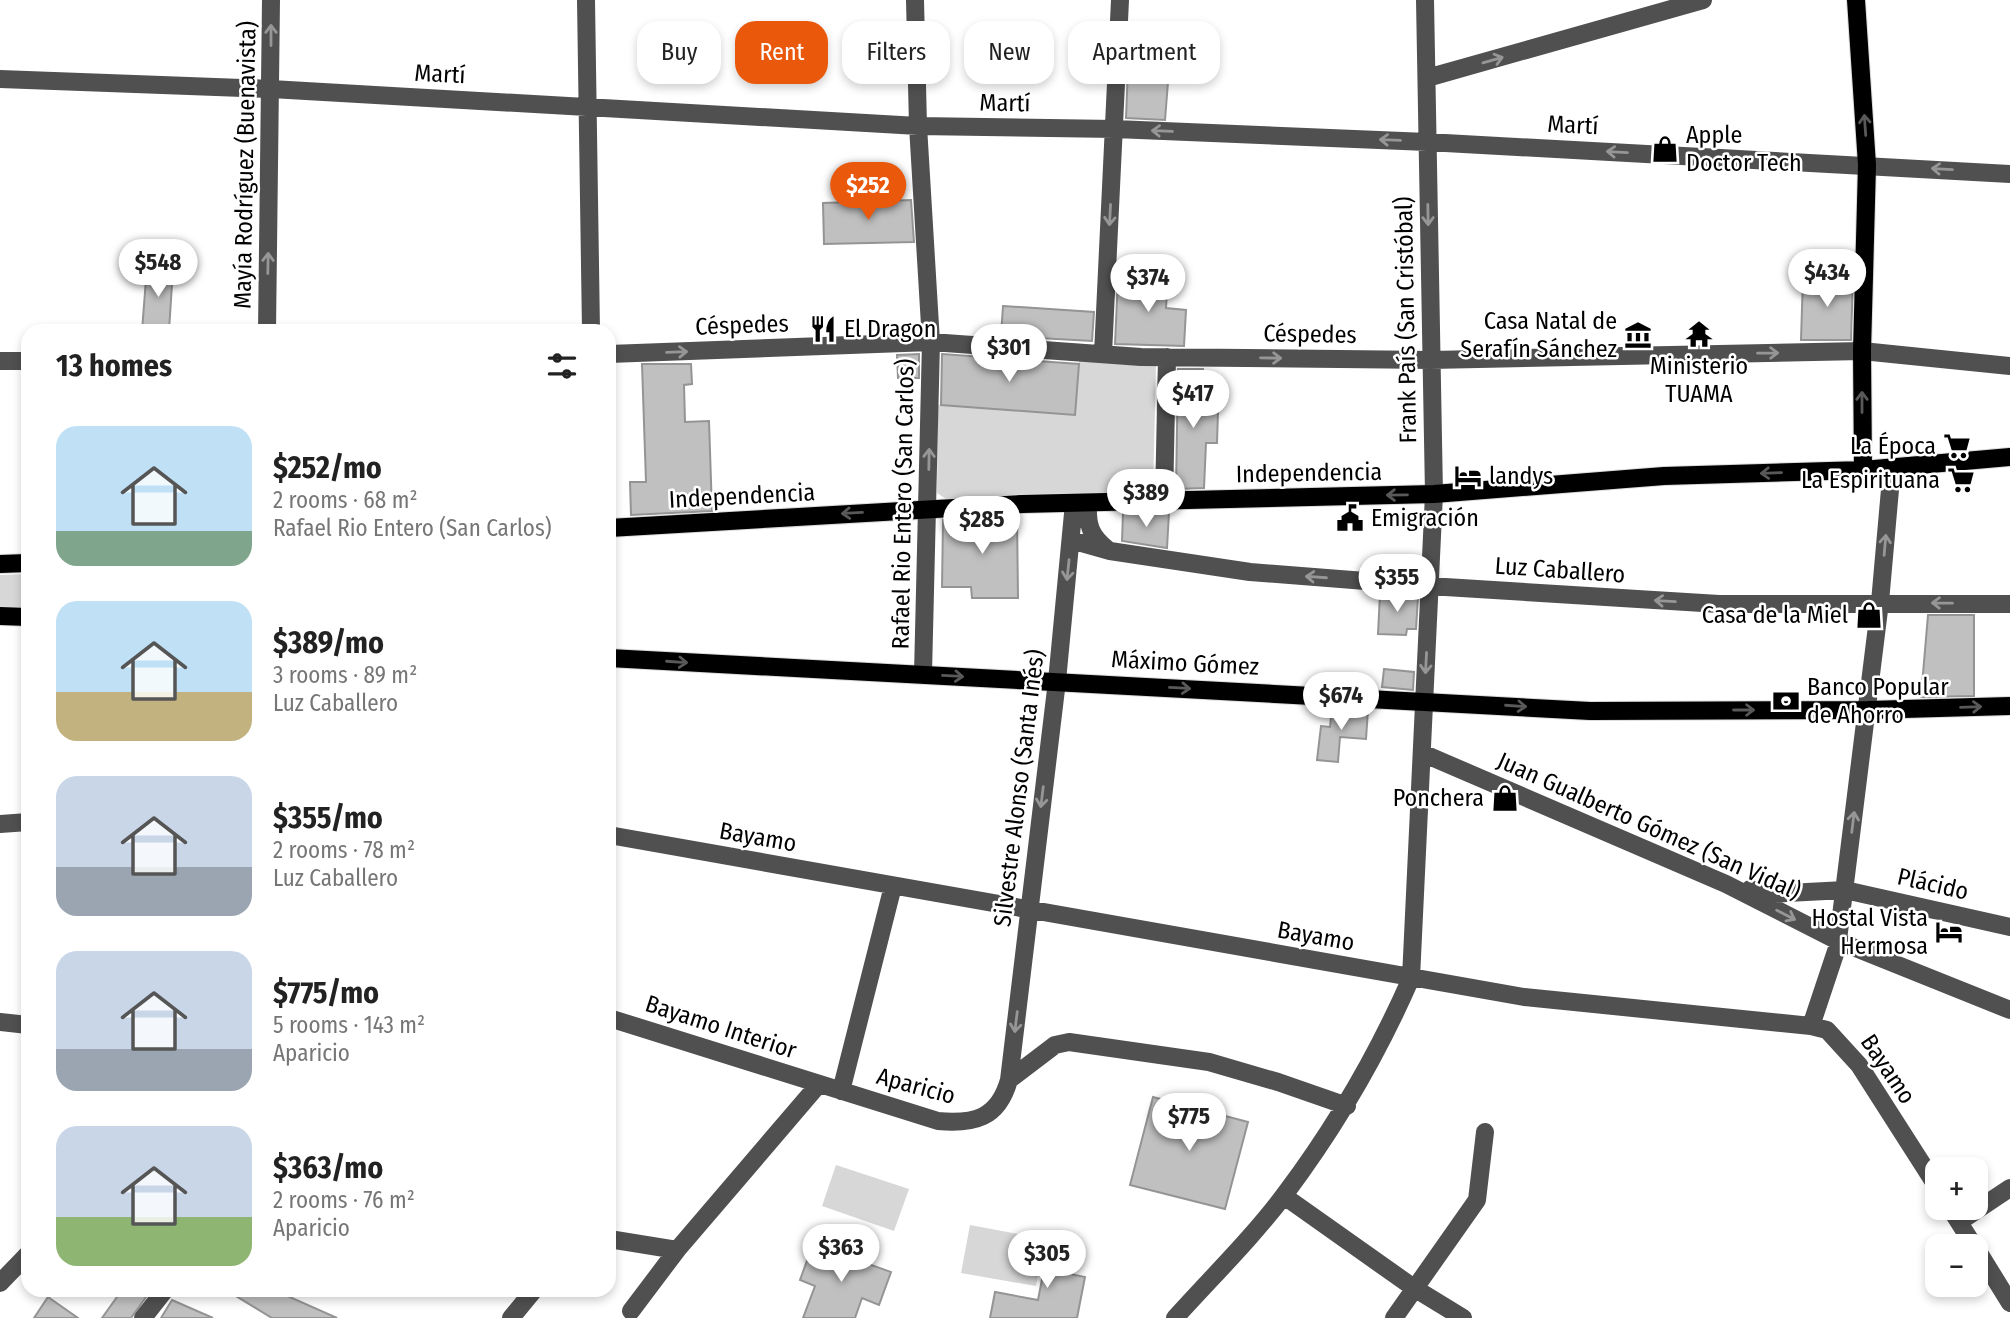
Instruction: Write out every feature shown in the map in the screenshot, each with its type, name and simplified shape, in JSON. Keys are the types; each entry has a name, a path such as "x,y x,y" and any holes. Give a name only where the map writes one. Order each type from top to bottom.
{"main road":[{"path":"1856,0 1867,165 1862,351 1863,470"},
{"name":"Independencia","path":"616,528 929,509 1434,494 1664,476 1863,470 2010,457"},
{"path":"0,564 21,563"},
{"path":"0,616 21,617"},
{"name":"Máximo Gómez","path":"616,658 1591,711 1868,710 2010,706"}],"street":[{"name":"Mayía Rodríguez (Buenavista)","path":"267,324 271,0"},
{"path":"586,0 591,324"},
{"name":"Rafael Rio Entero (San Carlos)","path":"915,0 918,126 932,342 923,674"},
{"path":"1103,354 1121,0"},
{"name":"Frank País (San Cristóbal)","path":"1175,1318 1284,1196 1347,1106 1382,1043 1411,978 1434,494 1425,0"},
{"path":"1427,78 1703,0"},
{"name":"Martí","path":"0,79 271,89 918,126 1115,129 1427,142 2010,173"},
{"name":"Céspedes","path":"616,354 932,342 1167,357 1431,360 1862,351 2010,366"},
{"path":"1164,501 1167,357"},
{"path":"0,360 21,360"},
{"path":"1811,1026 1838,941 1868,710 1892,467"},
{"path":"1081,503 1093,538 1110,551"},
{"name":"Silvestre Alonso (Santa Inés)","path":"1009,1080 1057,681 1071,540 1081,503"},
{"name":"Luz Caballero","path":"1071,540 1110,551 1250,572 1429,586 1719,604 2010,604"},
{"name":"Juan Gualberto Gómez (San Vidal)","path":"1422,753 1726,884 1838,941 2010,1010"},
{"path":"0,824 21,822"},
{"name":"Bayamo","path":"616,836 1524,997 1811,1026 1828,1030 1859,1065 1925,1168"},
{"name":"Plácido","path":"1726,884 1769,894 1845,890 2010,927"},
{"path":"841,1091 892,886"},
{"name":"Bayamo Interior","path":"616,1020 819,1084"},
{"path":"0,1021 21,1024"},
{"name":"Aparicio","path":"819,1084 938,1121 965,1123 983,1118 999,1104 1009,1080 1055,1045 1069,1042 1209,1062 1347,1106"},
{"path":"631,1311 677,1250 819,1084"},
{"path":"1394,1318 1477,1200 1485,1132"},
{"path":"1988,1199 2010,1188"},
{"path":"1284,1196 1414,1288 1463,1318"},
{"path":"616,1240 677,1250"},
{"path":"0,1283 21,1261"},
{"path":"1988,1268 2010,1303"},
{"path":"143,1318 160,1297"},
{"path":"511,1318 528,1297"}],"shaded area":[{"path":"1079,360 1156,363 1153,490 949,501 937,493 938,405 1075,415"},
{"path":"21,574 21,608 0,608 0,575"},
{"path":"836,1165 909,1189 894,1231 822,1206"},
{"path":"970,1225 1045,1239 1036,1286 961,1273"}],"building":[{"path":"1127,84 1168,84 1165,120 1126,118"},
{"path":"911,200 914,242 824,244 823,203"},
{"path":"147,266 173,268 169,324 143,324"},
{"path":"1141,274 1168,276 1166,308 1186,310 1184,346 1115,344 1118,278 1141,279"},
{"path":"1803,277 1853,278 1851,340 1801,340"},
{"path":"1003,306 1094,312 1092,341 1001,336"},
{"path":"919,354 919,378 898,378 897,355"},
{"path":"942,354 1079,364 1075,415 941,405"},
{"path":"642,364 691,364 692,384 684,385 685,422 709,421 712,511 631,515 630,482 646,482"},
{"path":"1178,369 1203,369 1202,411 1218,411 1217,443 1206,443 1204,488 1176,489"},
{"path":"1169,512 1167,548 1122,541 1123,513"},
{"path":"1017,517 1018,598 972,598 971,587 942,587 943,520"},
{"path":"1380,594 1418,597 1416,629 1407,629 1406,635 1378,634"},
{"path":"1928,615 1974,615 1974,696 1921,697"},
{"path":"1384,669 1414,672 1413,690 1382,687"},
{"path":"1332,708 1368,710 1366,739 1340,737 1338,762 1317,760 1321,726 1330,727"},
{"path":"1153,1097 1248,1122 1225,1209 1130,1185"},
{"path":"1050,1238 1076,1243 1070,1274 1085,1277 1077,1318 990,1318 995,1292 1038,1300"},
{"path":"813,1244 891,1272 879,1305 862,1298 855,1318 803,1318 815,1286 800,1280"},
{"path":"48,1297 78,1318 34,1318"},
{"path":"117,1297 146,1297 131,1318 102,1318"},
{"path":"238,1297 290,1297 337,1318 272,1318"},
{"path":"172,1300 213,1318 161,1318"}],"place":[{"name":"Apple Doctor Tech","path":"1665,149"},
{"name":"El Dragon","path":"823,329"},
{"name":"Ministerio TUAMA","path":"1699,334"},
{"name":"Casa Natal de Serafín Sánchez","path":"1638,335"},
{"name":"La Época","path":"1957,446"},
{"name":"landys","path":"1468,476"},
{"name":"La Espirituana","path":"1961,480"},
{"name":"Emigración","path":"1350,518"},
{"name":"Casa de la Miel","path":"1869,615"},
{"name":"Banco Popular de Ahorro","path":"1786,701"},
{"name":"Ponchera","path":"1505,798"},
{"name":"Hostal Vista Hermosa","path":"1949,932"}]}
